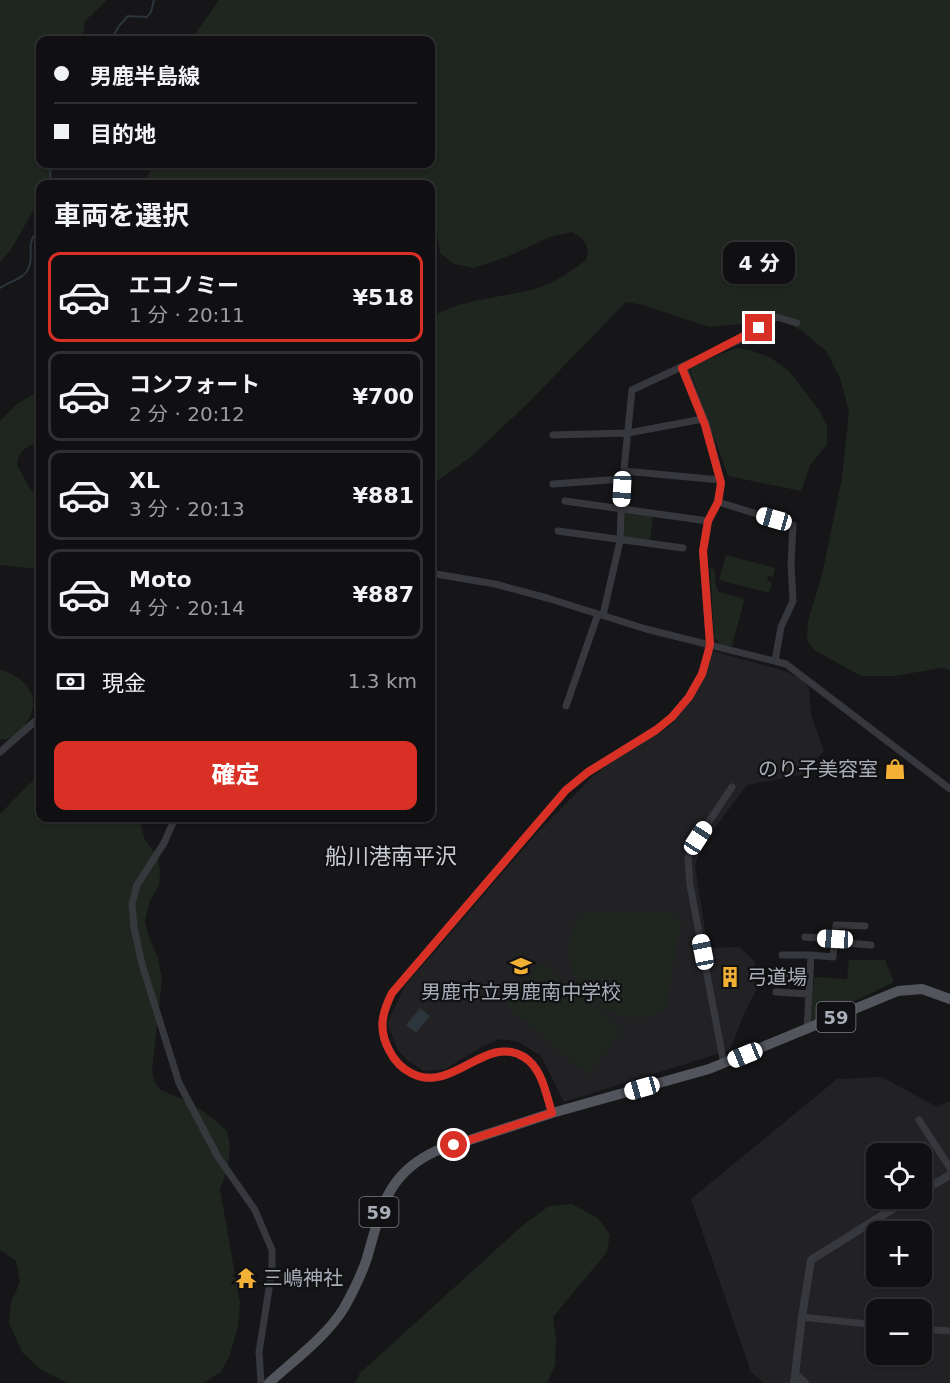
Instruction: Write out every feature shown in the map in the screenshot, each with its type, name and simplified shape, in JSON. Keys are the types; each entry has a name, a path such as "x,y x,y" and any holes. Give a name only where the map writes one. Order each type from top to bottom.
{"main road":[{"name":"59","path":"269,1383 315,1341 342,1311 358,1282 385,1199 393,1183 418,1159 552,1113 724,1064 898,991 922,989 950,999"}],"street":[{"path":"566,706 601,615 620,541 632,390 741,339 777,317 797,323"},
{"path":"552,1113 536,1068 523,1056 505,1051 494,1053 449,1075 435,1079 408,1072 392,1056 385,1043 382,1029 384,1010 392,993 566,790 588,772 656,730 672,717 689,697 702,674 710,644 703,551 708,521 718,502 720,480 703,419 682,368"},
{"path":"553,435 628,433 703,419"},
{"path":"553,484 624,475 720,480"},
{"path":"565,501 708,521"},
{"path":"718,502 793,525 791,564 793,601 782,627 776,661"},
{"path":"558,531 683,548"},
{"path":"435,574 495,584 646,628 786,663 950,789"},
{"path":"0,752 36,720"},
{"path":"724,1064 690,885 688,858 690,850 732,787"},
{"path":"173,822 164,843 137,885 132,904 134,928 142,964 179,1083 218,1157 255,1210 273,1256 259,1352 261,1383"},
{"path":"782,955 833,957 836,925 865,926"},
{"path":"805,937 871,945"},
{"path":"807,1030 812,955"},
{"path":"779,973 810,975"},
{"path":"776,992 809,994"},
{"path":"919,1120 950,1168"},
{"path":"932,1186 950,1175"},
{"path":"805,1383 794,1378 811,1260 892,1209"},
{"path":"802,1317 866,1324"},
{"path":"932,1330 950,1331"}],"shaded area":[{"path":"0,0 107,0 85,21 83,36 36,36 36,168 53,168 49,180 36,180 36,206 10,251 0,262"},
{"path":"219,0 950,0 950,670 941,668 895,676 861,676 814,650 807,640 808,621 822,575 842,478 849,411 840,378 826,351 802,331 782,320 709,327 643,305 626,302 529,402 471,457 435,482 435,316 467,303 545,286 586,260 588,249 582,238 572,232 550,237 509,256 474,268 454,264 440,253 435,222 435,180 146,180 152,168 435,168 435,36 194,36"},
{"path":"736,348 750,350 771,358 789,371 819,410 827,425 827,444 810,466 801,491 728,476 689,367"},
{"path":"36,392 36,444 24,449 17,465 36,495 36,569 0,565 0,421 17,404"},
{"path":"624,510 653,515 650,541 622,538"},
{"path":"726,555 775,568 773,577 768,576 767,581 772,582 769,593 719,580"},
{"path":"710,568 714,569 716,587 719,592 742,598 744,601 732,646 721,645 714,637"},
{"path":"713,651 785,671 803,680 809,688 811,715 824,751 801,775 747,785 702,845 695,866 708,948 739,947 755,961 756,991 730,1050 564,1102 541,1056 519,1042 500,1039 445,1069 424,1071 407,1060 398,1050 387,1023 405,986 537,833 590,779 617,757 669,727 687,706 707,671"},
{"path":"0,669 24,683 33,697 33,704 29,718 20,730 8,739 0,740"},
{"path":"36,778 36,822 140,822 145,840 158,857 159,885 149,903 145,922 158,958 162,980 152,1070 155,1083 161,1090 187,1101 211,1117 227,1131 230,1145 228,1169 220,1189 240,1303 238,1326 230,1355 221,1372 203,1383 67,1383 40,1369 22,1352 9,1323 11,1302 20,1282 16,1261 0,1250 0,814"},
{"path":"669,912 681,922 666,1007 655,1015 637,1018 606,1011 591,1000 575,978 569,950 571,932 578,918 584,913"},
{"path":"849,960 885,960 894,982 810,1023 814,977 847,979"},
{"path":"541,962 623,1031 587,1074 506,1005"},
{"path":"420,1008 430,1016 416,1033 406,1025"},
{"path":"882,1077 937,1107 950,1101 950,1383 764,1383 751,1372 691,1199 837,1079"},
{"path":"572,1204 598,1218 610,1235 607,1252 553,1317 556,1339 555,1365 547,1383 355,1383 360,1373 522,1226 549,1206"}],"waterway":[{"path":"113,36 128,16 147,17 154,0"},
{"path":"51,180 52,168"},
{"path":"0,288 19,278 28,269 31,244 36,233"}],"place":[{"name":"のり子美容室","path":"895,769"},
{"name":"男鹿市立男鹿南中学校","path":"521,966"},
{"name":"弓道場","path":"730,977"},
{"name":"三嶋神社","path":"246,1278"}],"district":[{"name":"船川港南平沢","path":"391,856"}],"route":[{"path":"454,1145 552,1113 536,1068 523,1056 505,1051 494,1053 449,1075 435,1079 418,1076 400,1066 385,1043 382,1029 384,1010 392,993 566,790 588,772 656,730 672,717 689,697 702,674 710,644 703,551 708,521 718,502 721,483 705,425 682,368 759,328"}]}
